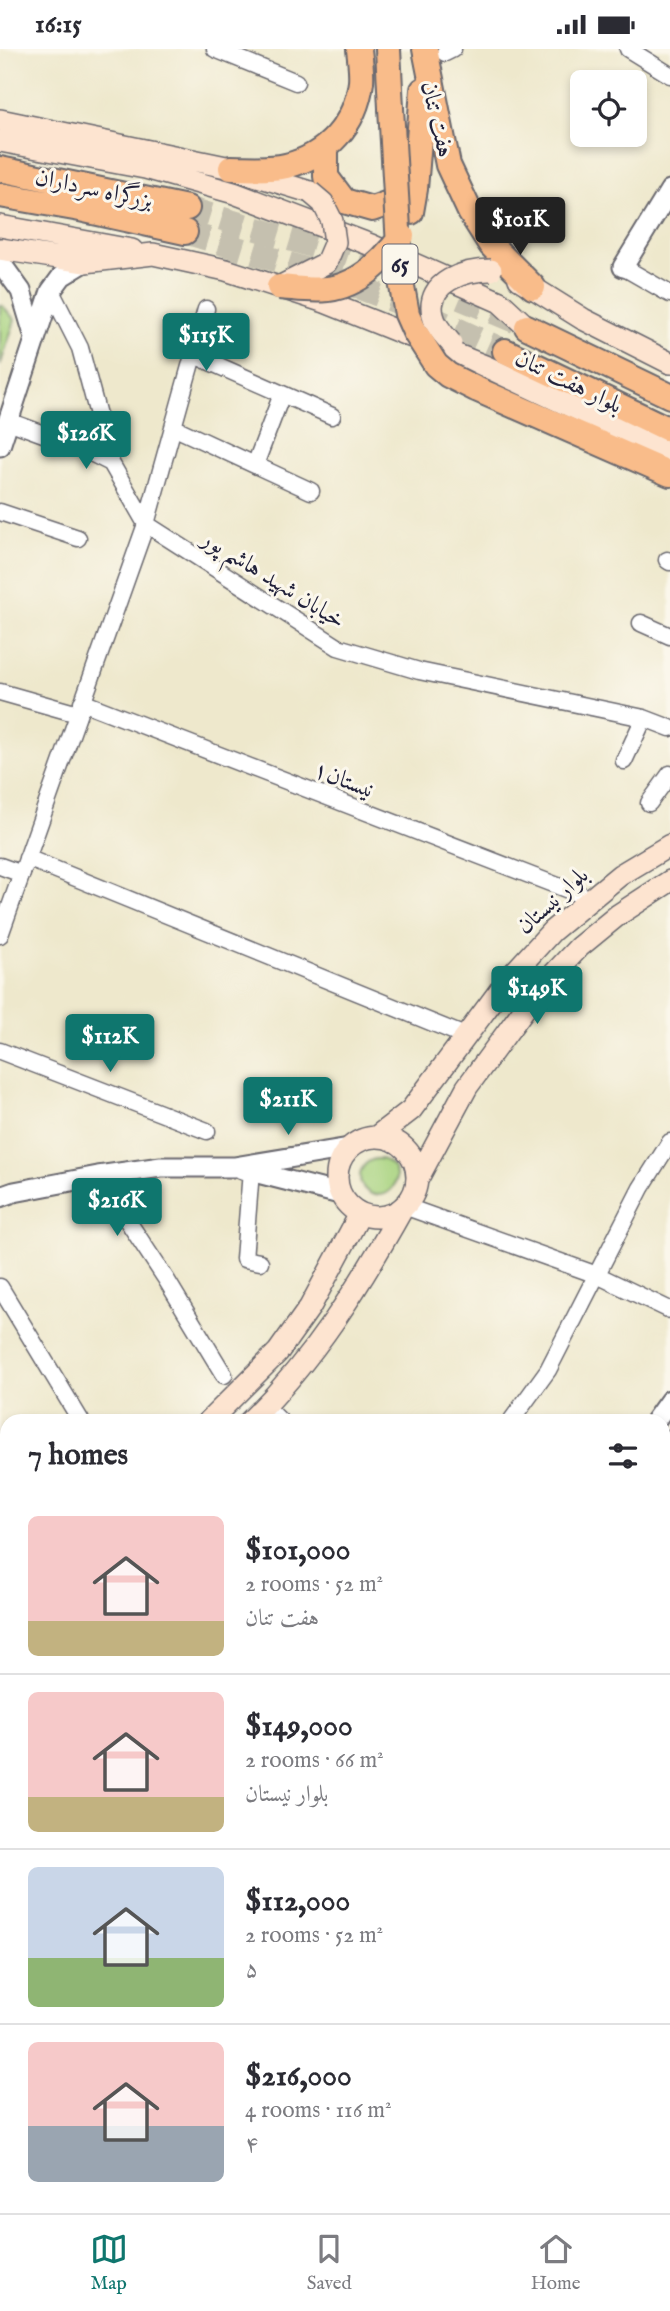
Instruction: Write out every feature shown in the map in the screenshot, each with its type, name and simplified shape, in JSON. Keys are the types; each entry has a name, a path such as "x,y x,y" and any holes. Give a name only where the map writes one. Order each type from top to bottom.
{"main road":[{"path":"231,168 284,167 326,148 342,132 351,117 361,81 359,49"},
{"name":"65","path":"388,49 401,281 407,314 436,365 448,376 482,378 670,474"},
{"path":"279,287 329,289 352,281 386,258 405,233 411,212 437,53"},
{"name":"هفت تنان","path":"437,53 447,165 464,201 491,245 533,287"},
{"path":"0,120 231,168 310,192 323,203 332,221 335,242 326,263 279,287"},
{"path":"0,141 145,168 234,193 370,245 500,302 527,327"},
{"path":"326,148 326,177 344,201 372,209 400,199 416,174"},
{"name":"بزرگراه سرداران","path":"0,169 186,220 80,209 0,195"},
{"path":"0,226 226,270 325,302 482,378 670,453"},
{"path":"0,249 85,262 153,254"},
{"path":"482,378 439,329 433,315 436,294 455,276 467,271 491,270 513,276 583,319 670,363"},
{"name":"بلوار هفت تنان","path":"527,327 670,395"},
{"name":"بلوار هفت تنان","path":"505,351 670,430"},
{"name":"بلوار نیستان","path":"376,1137 411,1110 510,977 552,932 620,875 670,845"},
{"path":"273,1413 381,1249 467,1087 536,993 589,939 618,915 670,881"},
{"path":"404,1206 383,1217 360,1214 352,1209 340,1194 337,1181 337,1169 342,1157 349,1147 357,1142 376,1137 389,1139 410,1154 416,1167 417,1180"},
{"path":"216,1414 278,1352 310,1307 360,1214"}],"street":[{"path":"215,49 296,82"},
{"path":"628,49 670,75"},
{"path":"670,190 623,267 670,294"},
{"path":"0,446 51,291 62,276 85,262"},
{"path":"0,263 20,291 35,338"},
{"name":"خیابان شهید هاشم پور","path":"51,291 80,348 111,463 146,524 338,647 419,671 644,718 670,728"},
{"path":"0,935 146,524 206,309"},
{"path":"192,354 332,416"},
{"path":"254,465 282,394"},
{"path":"8,421 79,447 111,463"},
{"path":"173,427 311,491"},
{"path":"0,512 78,538"},
{"path":"641,623 670,636"},
{"name":"۱نیستان","path":"0,692 80,708 590,898"},
{"path":"624,761 644,718"},
{"path":"649,803 670,774"},
{"path":"0,866 25,866 465,1036"},
{"path":"0,1051 207,1131"},
{"path":"516,1414 548,1370 641,1188 670,1142"},
{"path":"242,1169 349,1147"},
{"path":"0,1198 14,1192 161,1167 242,1169 340,1194"},
{"path":"242,1169 244,1259 260,1262"},
{"path":"98,1176 166,1279 224,1375"},
{"path":"404,1206 597,1275 670,1310"},
{"path":"0,1287 77,1414"}],"green space":[{"path":"0,305 15,320 0,366"},
{"path":"378,1159 391,1164 396,1177 391,1190 378,1195 365,1190 360,1177 365,1164"}],"tunnel":[{"path":"187,208 326,250 431,286 527,326"},
{"path":"185,232 334,278 400,303 505,351"}]}
